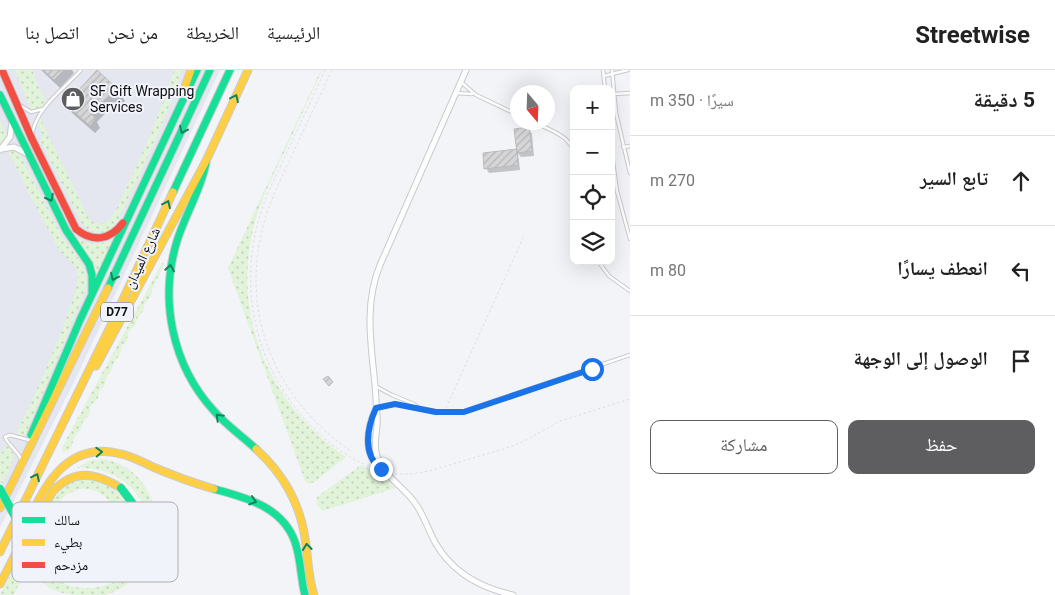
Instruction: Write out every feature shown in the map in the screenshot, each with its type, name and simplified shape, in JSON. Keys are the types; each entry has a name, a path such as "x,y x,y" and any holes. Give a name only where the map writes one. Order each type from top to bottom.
{"main road":[{"path":"2,70 32,139 74,226 82,234 98,239 113,234 137,200"},
{"path":"179,110 191,70"},
{"path":"14,479 28,440 73,336 197,70"},
{"name":"شارع الميدان","path":"0,508 96,315 210,70"},
{"name":"شارع الميدان","path":"24,502 230,70"},
{"path":"80,388 104,351 206,161 248,70"},
{"path":"0,95 66,230 89,264 92,275 92,296"},
{"path":"206,161 203,177 181,228 172,259 168,297 174,336 185,369 204,399 226,423 264,454 288,486 303,524 307,544 309,574 314,595"},
{"path":"36,502 57,470 73,458 99,451 126,455 193,482 256,502 274,512 288,527 295,539 305,595"},
{"path":"46,502 53,491 66,479 76,475 94,475 106,479 121,488 133,502"},
{"path":"0,488 12,508"},
{"name":"شارع الميدان","path":"0,552 12,527"},
{"path":"0,584 12,561"}],"street":[{"path":"466,70 373,283 369,303 369,326 378,418 374,438 375,450 379,462 386,473 415,503 436,544 452,565 481,585 513,595"},
{"path":"1,149 10,138 12,122"},
{"path":"1,149 14,147 28,154"}],"lane":[{"path":"32,139 36,121 44,108 81,70"},
{"path":"603,70 605,85"},
{"path":"604,76 612,72 628,70"},
{"path":"612,72 613,85"},
{"path":"461,81 476,95 510,111"},
{"path":"456,93 476,95"},
{"path":"615,94 630,93"},
{"path":"615,100 623,147 630,173"},
{"path":"15,102 28,111 35,112 44,108"},
{"path":"550,130 565,138 570,145"},
{"path":"623,147 630,146"},
{"path":"615,175 617,191 630,239"},
{"path":"601,265 609,276 629,289"},
{"path":"376,408 395,404 444,413 470,410 630,355"},
{"path":"376,386 420,409"},
{"path":"21,459 17,451 6,441 5,437 10,435 28,440"}],"path":[{"path":"332,70 266,216 258,251 256,273 257,296 265,340 273,361 284,381 296,400 312,418 332,437 352,452"},
{"path":"444,413 523,238"}],"shaded area":[{"path":"0,70 220,70 76,378 0,528"}],"green space":[{"path":"15,70 32,70 40,91 44,96 43,98 47,102 38,109 31,109"},
{"path":"174,70 182,70 168,110 116,224 108,231 99,233 90,231 82,224 40,139 44,137 37,123 40,118 88,217 95,223 104,223 108,221 116,209 138,162"},
{"path":"321,70 259,208 249,250 247,285 251,318 261,351 275,381 294,409 318,435 346,457 309,484 305,481 228,268"},
{"path":"0,120 8,137 0,146"},
{"path":"7,150 18,150 62,236 83,265 87,279 85,292 25,435 20,437 17,431 32,401 63,327 77,286 78,275 75,267 60,252 51,236"},
{"path":"74,235 93,244 114,240 97,278 91,259 72,236"},
{"path":"162,263 165,264 152,289 151,296 145,303 135,326 128,332 127,341 122,346 119,356 106,378 105,385 99,391 98,398 91,405 89,415 83,421 70,450 63,452 62,447"},
{"path":"7,444 13,453 13,459 0,487 0,450 2,453"},
{"path":"102,459 122,465 137,477 148,492 151,502 141,502 129,485 107,472 77,468 88,461"},
{"path":"361,465 381,474 396,488 322,511 316,503 317,497"},
{"path":"90,479 107,484 120,494 125,502 109,502 101,493 80,489 67,494 61,502 49,502 60,488 68,483"},
{"path":"12,571 12,582 20,582 14,595 0,595"},
{"path":"42,582 60,582 74,587 91,588 112,582 130,582 122,588 105,595 75,595 59,592"}],"building":[{"path":"43,70 64,70 54,80"},
{"path":"97,70 121,92 114,99 110,95 92,115 96,118 90,126 66,104"},
{"path":"514,130 529,130 532,151 517,153"},
{"path":"517,149 518,165 484,169 483,153"},
{"path":"328,376 333,382 329,386 323,379"}],"traffic: fast":[{"path":"31,435 80,320 197,70"},
{"path":"108,288 210,70"},
{"path":"173,192 230,70"},
{"path":"0,95 66,230 89,264 92,275 92,293"},
{"path":"206,163 204,173 177,241 172,263 169,286 173,331 179,353 200,393 219,416 256,449"},
{"path":"121,488 132,502"},
{"path":"0,489 12,511"},
{"path":"214,489 253,501 265,507 285,524 292,535 297,549 305,595"}],"traffic: slow":[{"path":"185,87 191,70"},
{"path":"96,366 206,161 248,70"},
{"path":"24,502 112,323 173,192"},
{"path":"0,508 108,288"},
{"path":"256,449 282,478 299,513 303,525 309,574 314,595"},
{"path":"38,502 57,472 70,461 84,454 101,451 125,455 175,476 214,489"},
{"path":"46,502 53,491 61,484 78,476 94,476 121,488"},
{"path":"0,552 12,527"},
{"path":"0,584 12,561"}],"traffic: jam":[{"path":"2,70 32,139 76,229 89,236 101,238 113,233 123,223"}],"place":[{"name":"SF Gift Wrapping Services","path":"73,99"}],"route":[{"path":"381,469 373,462 368,445 371,422 376,408 399,404 415,409 444,413 464,412 592,369"}]}
